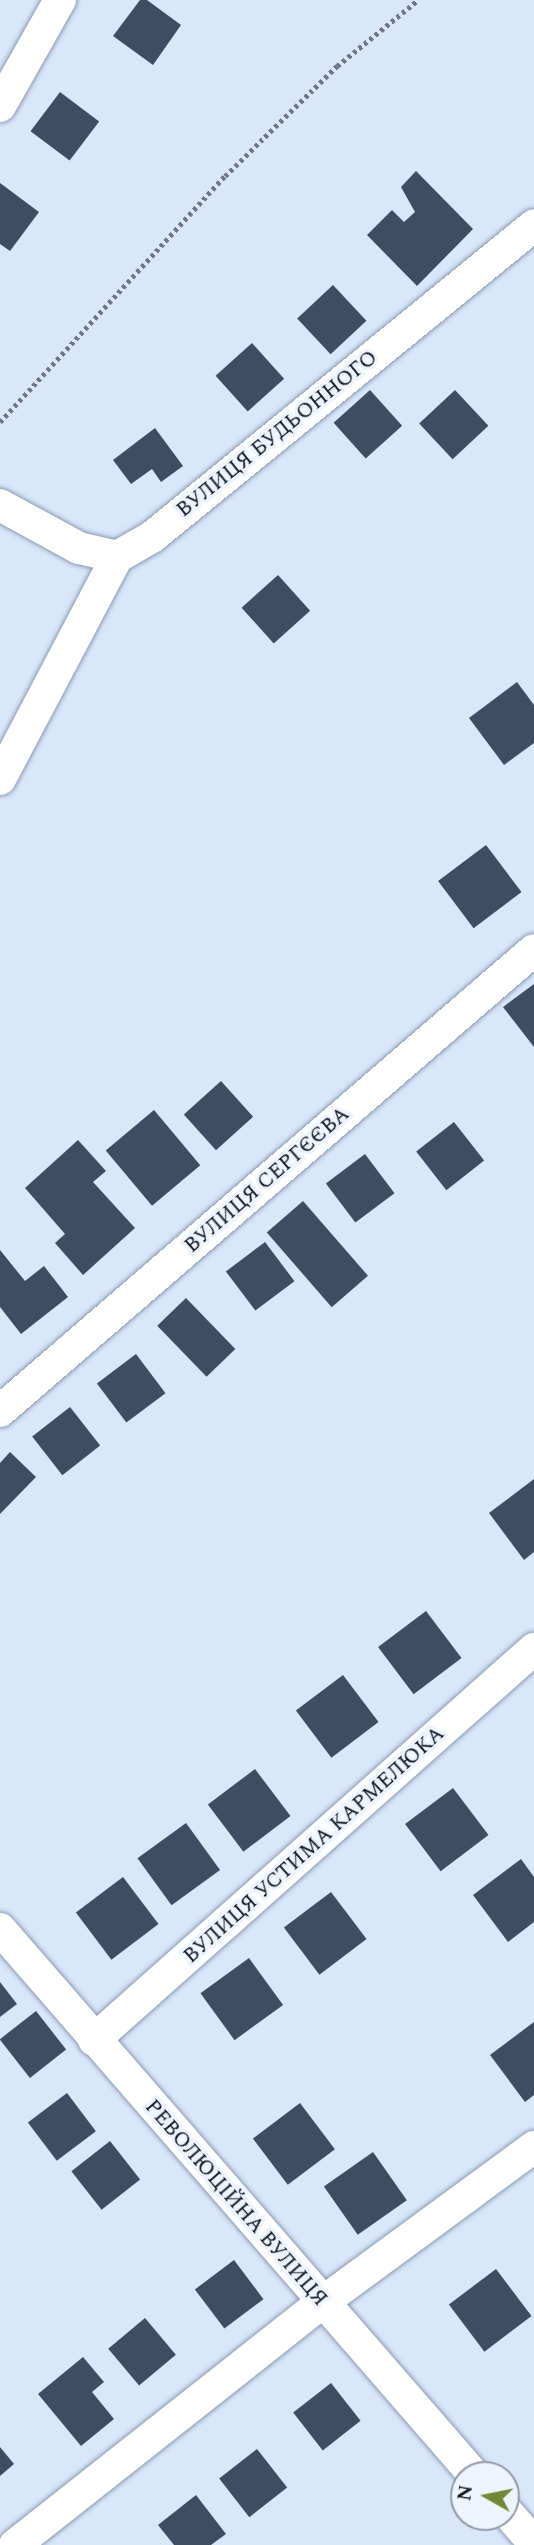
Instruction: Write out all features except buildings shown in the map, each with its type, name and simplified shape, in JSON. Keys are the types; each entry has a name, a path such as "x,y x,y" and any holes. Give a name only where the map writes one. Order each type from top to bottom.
{"street":[{"path":"0,106 61,0"},
{"name":"ВУЛИЦЯ БУДЬОННОГО","path":"117,557 152,537 534,225"},
{"path":"0,505 79,548 117,557 0,779"},
{"name":"ВУЛИЦЯ СЕРГЄЄВА","path":"0,1411 534,950"},
{"name":"ВУЛИЦЯ УСТИМА КАРМЕЛЮКА","path":"94,2040 534,1649"},
{"name":"РЕВОЛЮЦІЙНА ВУЛИЦЯ","path":"0,1929 462,2461"},
{"path":"15,2545 323,2302 534,2147"},
{"path":"520,2527 534,2543"}],"path":[{"path":"0,422 225,176 337,66 418,0"}]}
